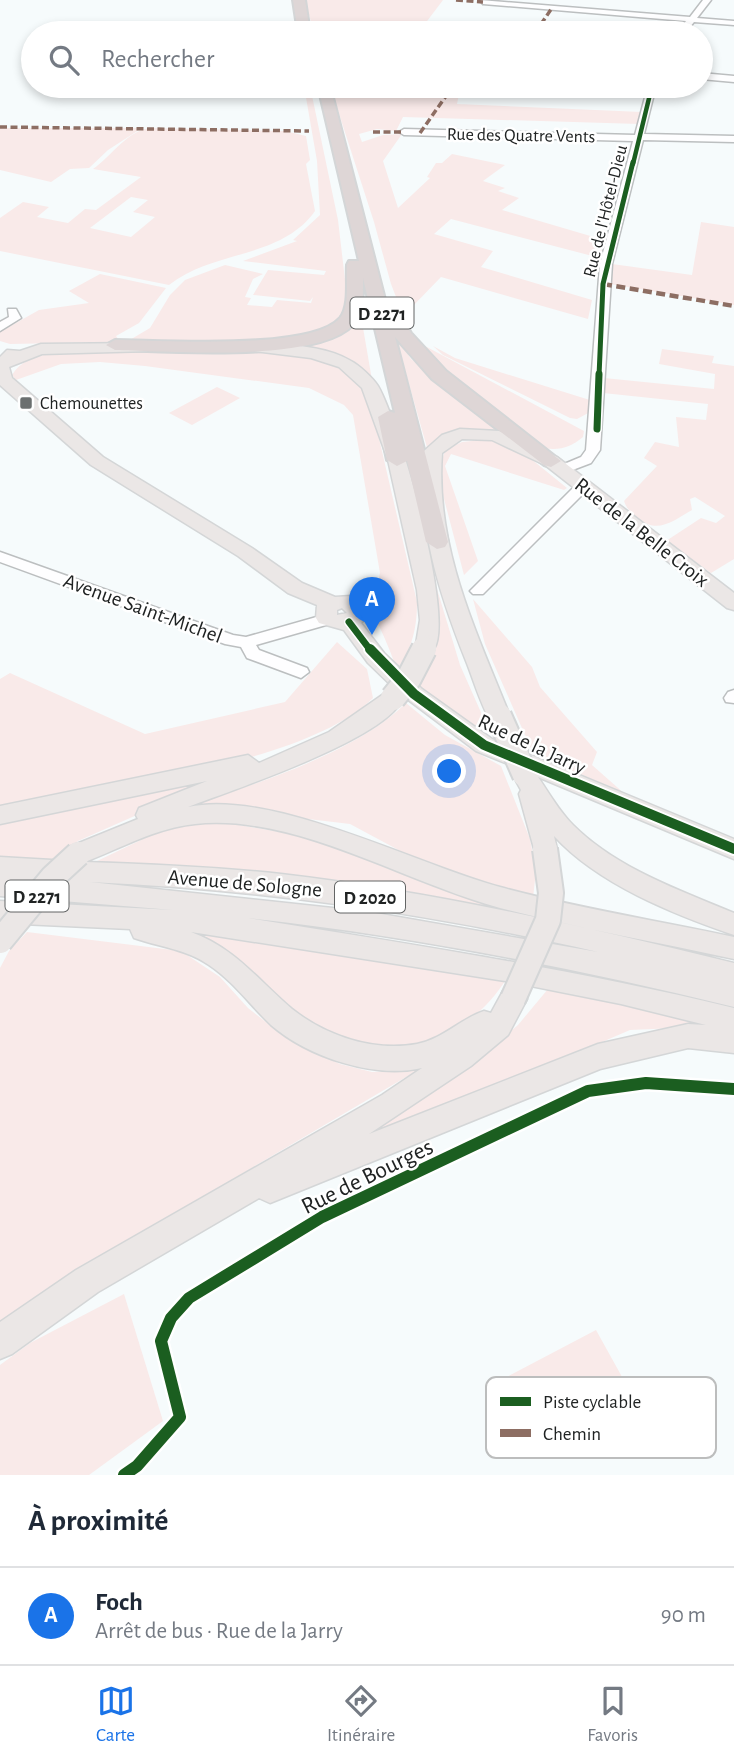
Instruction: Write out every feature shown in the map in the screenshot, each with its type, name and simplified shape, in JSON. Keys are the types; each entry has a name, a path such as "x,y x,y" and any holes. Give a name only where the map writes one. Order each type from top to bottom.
{"highway":[{"path":"299,2 303,21"},
{"name":"D 2271","path":"318,98 437,542"},
{"name":"D 2271","path":"327,98 362,261 397,460"},
{"path":"115,345 273,344 327,335 345,324 353,310 362,261"},
{"path":"362,261 399,334 419,358 557,465"}],"main road":[{"path":"115,345 40,346 11,354 2,360 0,373 4,380 97,461 245,552 336,615"},
{"path":"2,360 41,349 269,347 313,353 345,364 370,386 397,460"},
{"name":"Rue de la Belle Croix","path":"437,542 430,467 433,450 440,443 460,434 493,435 557,465 734,603"},
{"name":"D 2271","path":"0,941 53,877 78,854 161,809 285,763 326,744 356,728 393,698 409,678 427,644 430,620 427,590 397,460"},
{"name":"D 2271","path":"437,542 499,716 527,778 545,849 551,894 548,920 513,999"},
{"name":"Rue de la Jarry","path":"336,615 414,694 484,745 734,849"},
{"path":"0,815 246,765 326,744"},
{"path":"527,778 567,834 597,856 632,879 734,924"},
{"path":"78,854 146,826 195,815 234,815 286,823 499,897 734,948"},
{"name":"Avenue de Sologne","path":"0,867 213,878 317,888 520,923 734,974"},
{"name":"Avenue de Sologne","path":"0,886 207,901 412,928 601,964 734,995"},
{"path":"0,912 208,922 505,970 621,992 734,1020"},
{"path":"73,917 164,934 206,949 245,976 281,1016 353,1056 390,1060 430,1054 477,1028 513,999"},
{"path":"0,1342 87,1281 182,1223 393,1105 461,1057 498,1026 513,999"},
{"path":"182,1223 598,1057 688,1036 734,1040"}],"street":[{"path":"690,19 707,0"},
{"path":"483,2 712,21"},
{"path":"713,21 734,23"},
{"path":"713,77 734,79"},
{"name":"Rue de l'Hôtel-Dieu","path":"557,465 586,460 593,450 600,380 603,284 649,98"},
{"name":"Rue des Quatre Vents","path":"404,132 734,139"},
{"path":"0,327 15,318 12,311"},
{"path":"478,591 583,486"},
{"name":"Avenue Saint-Michel","path":"0,557 231,640 246,642 336,615"},
{"path":"246,642 253,654 301,672"}],"shaded area":[{"path":"305,0 443,0 427,21 311,21"},
{"path":"306,98 313,98 338,220 348,305 331,328 306,337 260,342 128,341 150,328 170,295 185,280 225,265 263,274 253,279 245,297 251,298 247,305 272,307 277,300 311,303 313,297 310,301 253,295 268,270 324,275 326,271 243,261 297,241 293,240 320,215 317,161"},
{"path":"334,98 458,98 457,104 642,112 639,124 403,117 396,131 377,129 359,134 362,142 383,135 402,134 383,161 398,208 430,178 427,177 436,163 442,163 452,154 505,165 483,181 505,188 498,191 519,198 502,210 604,240 600,258 451,219 434,234 493,251 481,267 592,300 588,319 441,277 411,308 410,333 391,284"},
{"path":"0,128 142,128 108,150 89,168 70,169 51,182 0,170"},
{"path":"143,130 285,131 306,136 310,160 306,164 315,211 301,227 284,238 206,265 169,285 0,251 0,218 23,202 49,207 37,217 68,223 85,209 96,210 141,177 93,169 128,138","holes":["131,197 148,200 133,212 155,217 131,237 90,228"]},
{"path":"701,222 734,227 734,305 610,284 612,264 692,275"},
{"path":"100,274 166,288 139,323 116,336 118,339 114,342 10,344 0,341 0,332 39,310 89,303 69,291"},
{"path":"356,316 361,316 372,380 313,350 310,343"},
{"path":"395,335 411,359 517,440 484,431 428,451"},
{"path":"425,346 584,431 583,437 565,447 544,448 429,360 422,350"},
{"path":"433,346 455,358 593,401 592,411 577,419 570,418 443,355"},
{"path":"662,349 714,356 712,363 734,366 734,559 711,573 666,541 701,518 716,523 725,516 695,497 690,499 692,510 659,526 646,523 634,515 624,501 657,466 644,458 655,442 679,447 676,417 706,420 708,404 603,393 604,378 714,389 715,374 659,364"},
{"path":"96,351 281,351 312,356 338,365 368,391 417,602 413,638 397,670 377,621 362,597 378,583 380,573 353,415 344,405 309,388 145,366 100,362 61,364 16,380 12,375 28,360 39,356"},
{"path":"217,387 240,398 192,425 169,413"},
{"path":"491,439 520,450 567,488 564,490 451,454 445,466 478,561 464,575 438,476 445,450 462,442"},
{"path":"437,589 460,665 483,717 474,728 418,685 435,638 438,617"},
{"path":"473,599 532,667 540,687 597,752 592,765 626,795 536,760 485,644"},
{"path":"337,642 367,669 373,698 342,721 300,741 197,771 0,808 0,679 10,673 145,734 285,702"},
{"path":"406,703 445,735 501,766 530,839 536,871 533,898 447,876 350,824 233,810 168,813 294,769 326,755 383,722"},
{"path":"259,767 164,803 78,841 53,860 0,858 0,820"},
{"path":"216,821 303,836 523,909 523,915 347,883 255,872 95,862 166,828"},
{"path":"27,932 181,951 220,977 248,1008 285,1037 340,1064 372,1072 418,1070 58,1282 0,1324 0,968 9,951"},
{"path":"202,934 301,944 507,978 478,1012 452,1031 406,1047 372,1047 341,1038 311,1022"},
{"path":"548,989 721,1026 630,1030 309,1168 478,1058 518,1025"},
{"path":"124,1294 163,1421 89,1475 0,1475 0,1365 30,1343"},
{"path":"596,1330 622,1377 507,1377"}],"marked path":[{"path":"456,0 483,2"},
{"path":"543,21 552,8"},
{"path":"420,133 445,98"},
{"path":"0,127 309,131"},
{"path":"373,132 404,132"},
{"path":"603,284 734,306"}],"cycle path":[{"path":"597,429 603,284 649,98"},
{"path":"349,622 376,658 414,694 484,745 734,849"},
{"name":"Rue de Bourges","path":"124,1475 137,1466 180,1417 161,1341 171,1318 189,1298 322,1217 588,1091 646,1083 734,1089"}],"place":[{"name":"Chemounettes","path":"26,403"},
{"name":"Foch","path":"372,635"}]}
